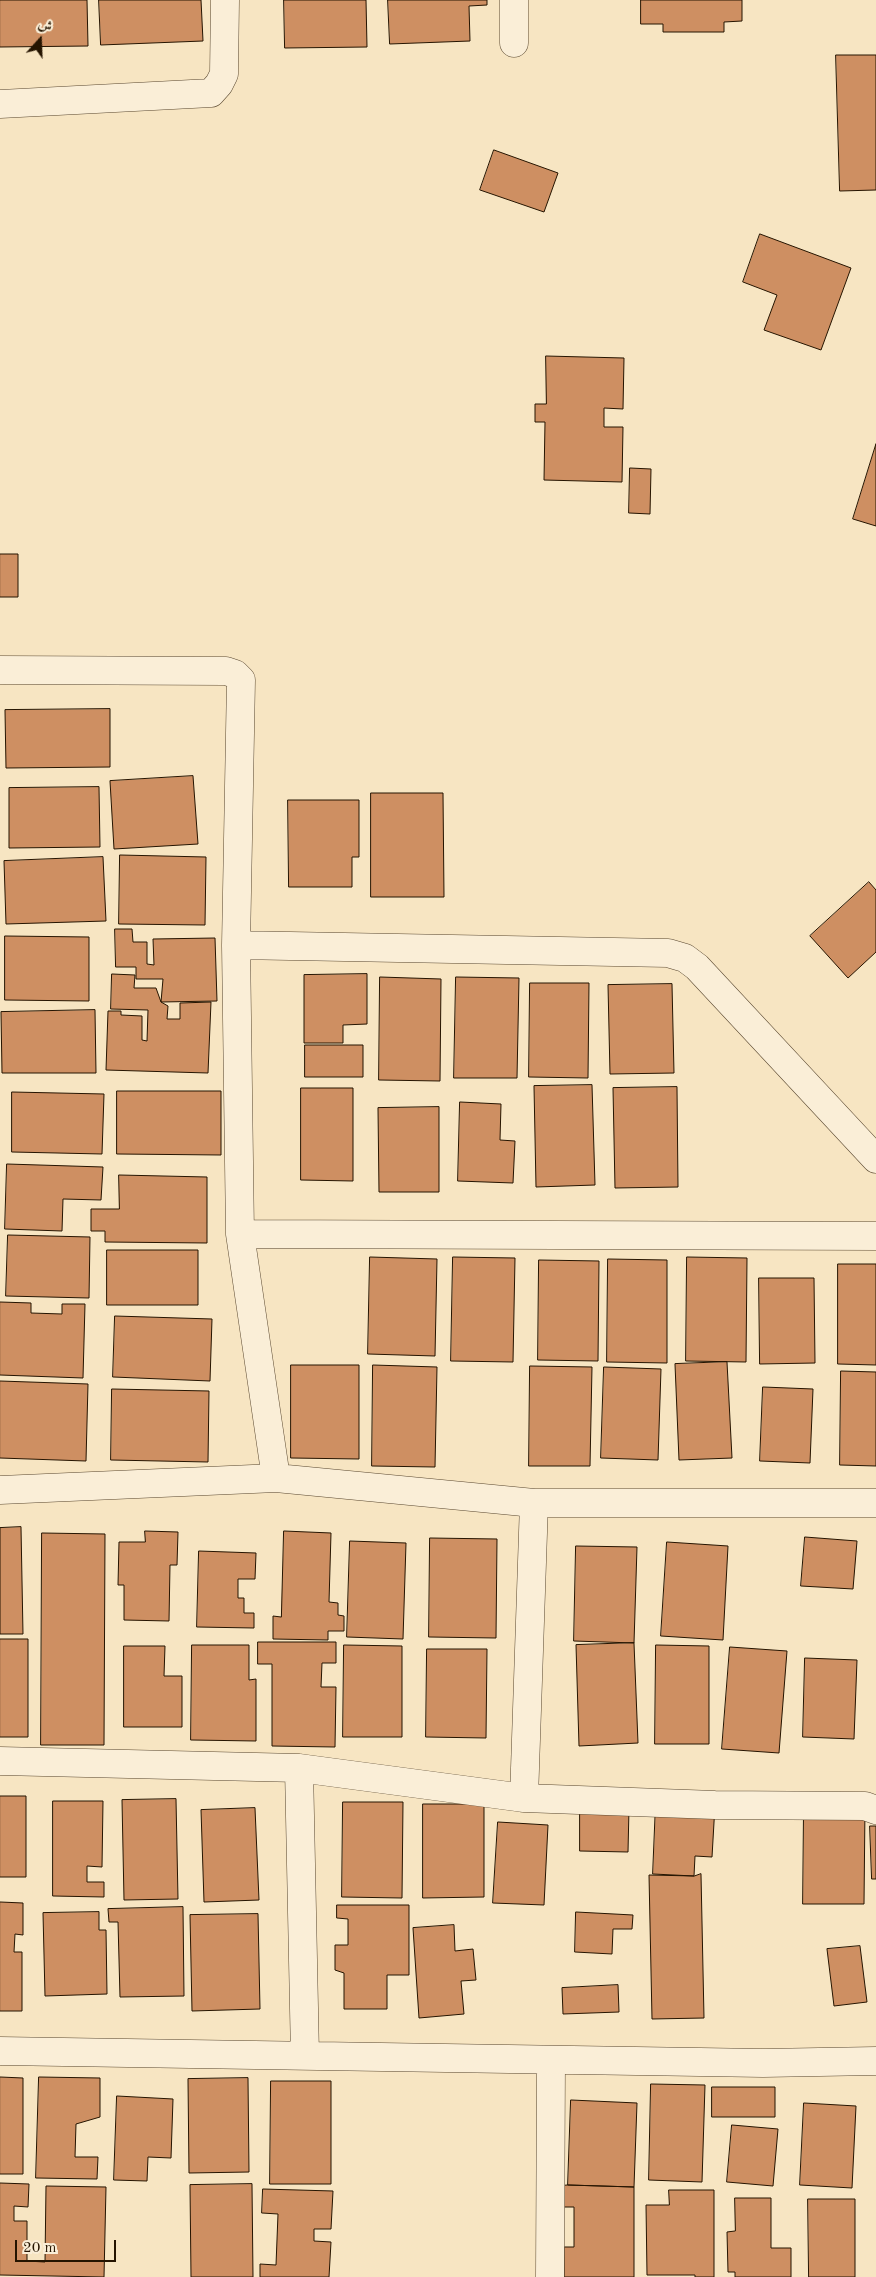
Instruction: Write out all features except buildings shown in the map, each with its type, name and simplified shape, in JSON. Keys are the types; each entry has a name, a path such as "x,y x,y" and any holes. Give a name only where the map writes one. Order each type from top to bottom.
{"street":[{"path":"0,104 211,93 220,84 224,74 225,0"},
{"path":"514,0 514,44"},
{"path":"0,670 226,671 235,674 241,680 236,945 240,1234 276,1478"},
{"path":"236,945 668,953 697,967 876,1159"},
{"path":"240,1234 876,1236"},
{"path":"0,1490 276,1478 534,1503 876,1503"},
{"path":"524,1798 534,1503"},
{"path":"0,1761 299,1768 524,1798 715,1805 865,1806 876,1810"},
{"path":"299,1768 305,2056"},
{"path":"0,2051 763,2063 876,2061"},
{"path":"550,2277 551,2060"}]}
